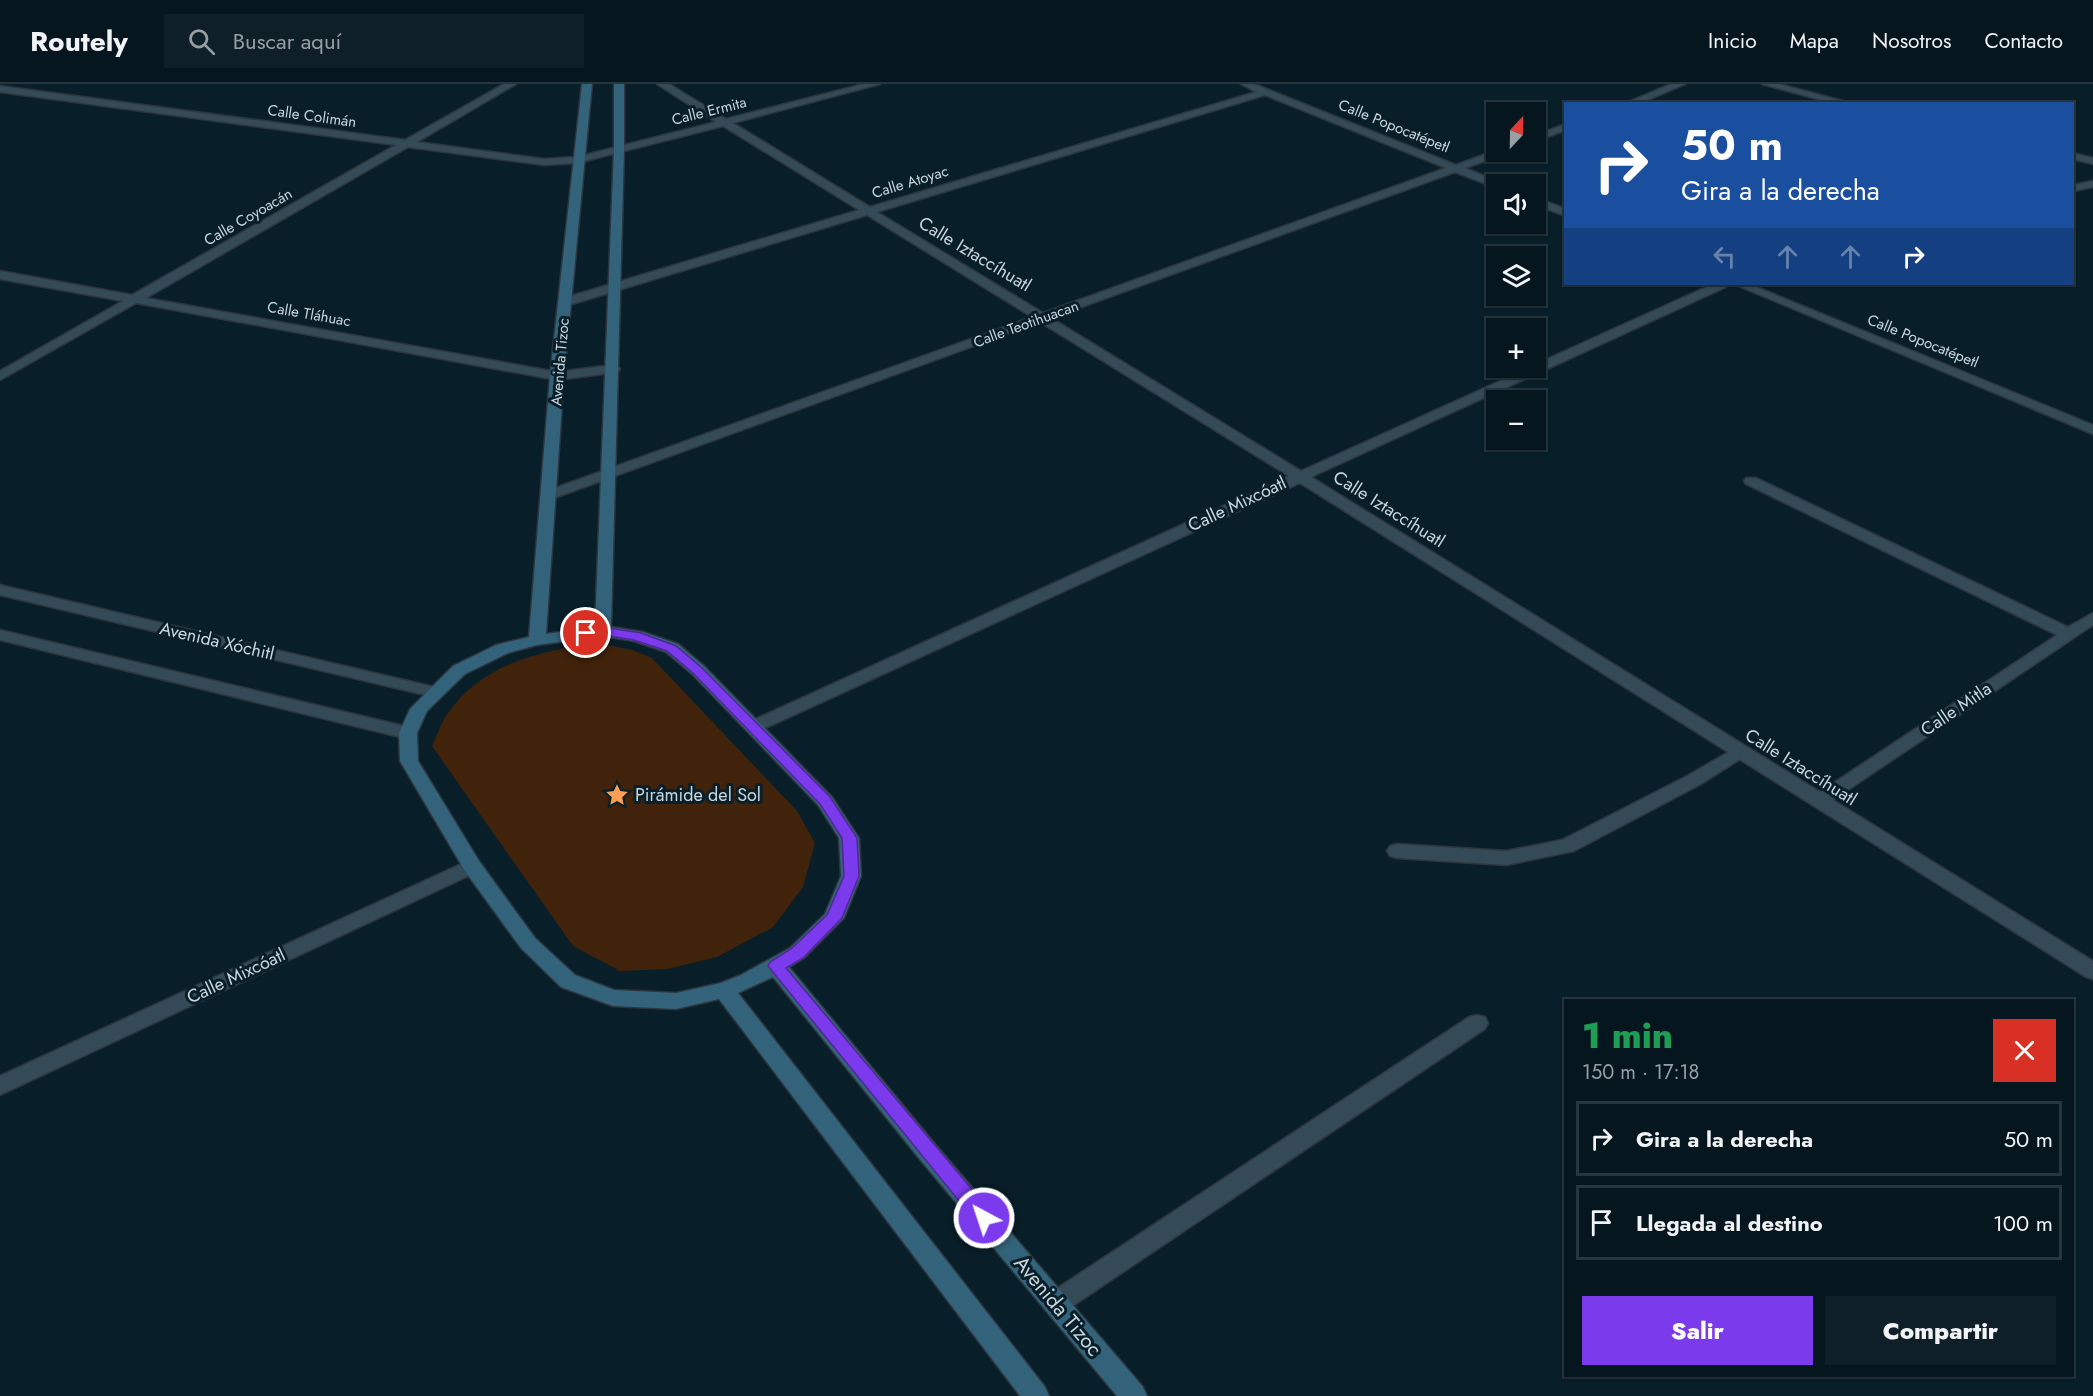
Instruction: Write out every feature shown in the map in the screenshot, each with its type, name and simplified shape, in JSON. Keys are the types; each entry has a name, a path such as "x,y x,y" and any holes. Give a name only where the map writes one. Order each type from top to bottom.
{"main road":[{"name":"Avenida Tizoc","path":"537,639 557,376 587,84"},
{"path":"603,631 613,369 619,84"},
{"path":"603,631 637,636 672,648 698,670 825,801 849,838 851,876 834,918 797,953 748,981 724,990 676,1000 613,998 568,981 528,943 472,866 409,761 408,733 419,709 459,670 502,650 537,639 603,631"},
{"name":"Avenida Tizoc","path":"776,966 1134,1396"},
{"path":"724,990 1036,1396"}],"street":[{"name":"Calle Coyoacán","path":"0,376 511,84"},
{"name":"Calle Iztaccíhuatl","path":"662,84 1299,476 2093,971"},
{"name":"Calle Ermita","path":"619,150 875,84"},
{"name":"Calle Popocatépetl","path":"1246,84 1486,181"},
{"path":"1633,102 1680,84"},
{"path":"1767,84 1842,102"},
{"name":"Calle Colimán","path":"0,89 544,162 578,160 619,150"},
{"name":"Calle Atoyac","path":"565,302 1265,92"},
{"path":"1546,134 1564,128"},
{"path":"2074,156 2093,161"},
{"name":"Calle Teotihuacan","path":"549,495 1486,158"},
{"path":"2074,189 2093,184"},
{"path":"1546,205 1564,212"},
{"name":"Calle Tláhuac","path":"0,275 557,376 613,369"},
{"name":"Calle Mixcóatl","path":"753,727 1720,285"},
{"name":"Calle Popocatépetl","path":"1742,285 2093,430"},
{"path":"1751,481 2068,634"},
{"name":"Avenida Xóchitl","path":"0,590 434,692"},
{"name":"Calle Mitla","path":"1820,801 2093,618"},
{"path":"0,635 408,733"},
{"path":"1397,851 1506,858 1567,846 1694,780 1739,752"},
{"name":"Calle Mixcóatl","path":"0,1086 472,866"},
{"path":"1056,1303 1477,1023"}],"shaded area":[{"path":"600,643 632,650 652,658 797,811 815,843 803,887 773,927 717,957 667,969 620,971 573,946 432,746 444,719 460,698 495,671 535,655"}],"place":[{"name":"Pirámide del Sol","path":"617,795"}],"route":[{"path":"586,633 603,631 637,636 672,648 698,670 825,801 849,838 851,876 834,918 797,953 776,966 984,1218"}]}
